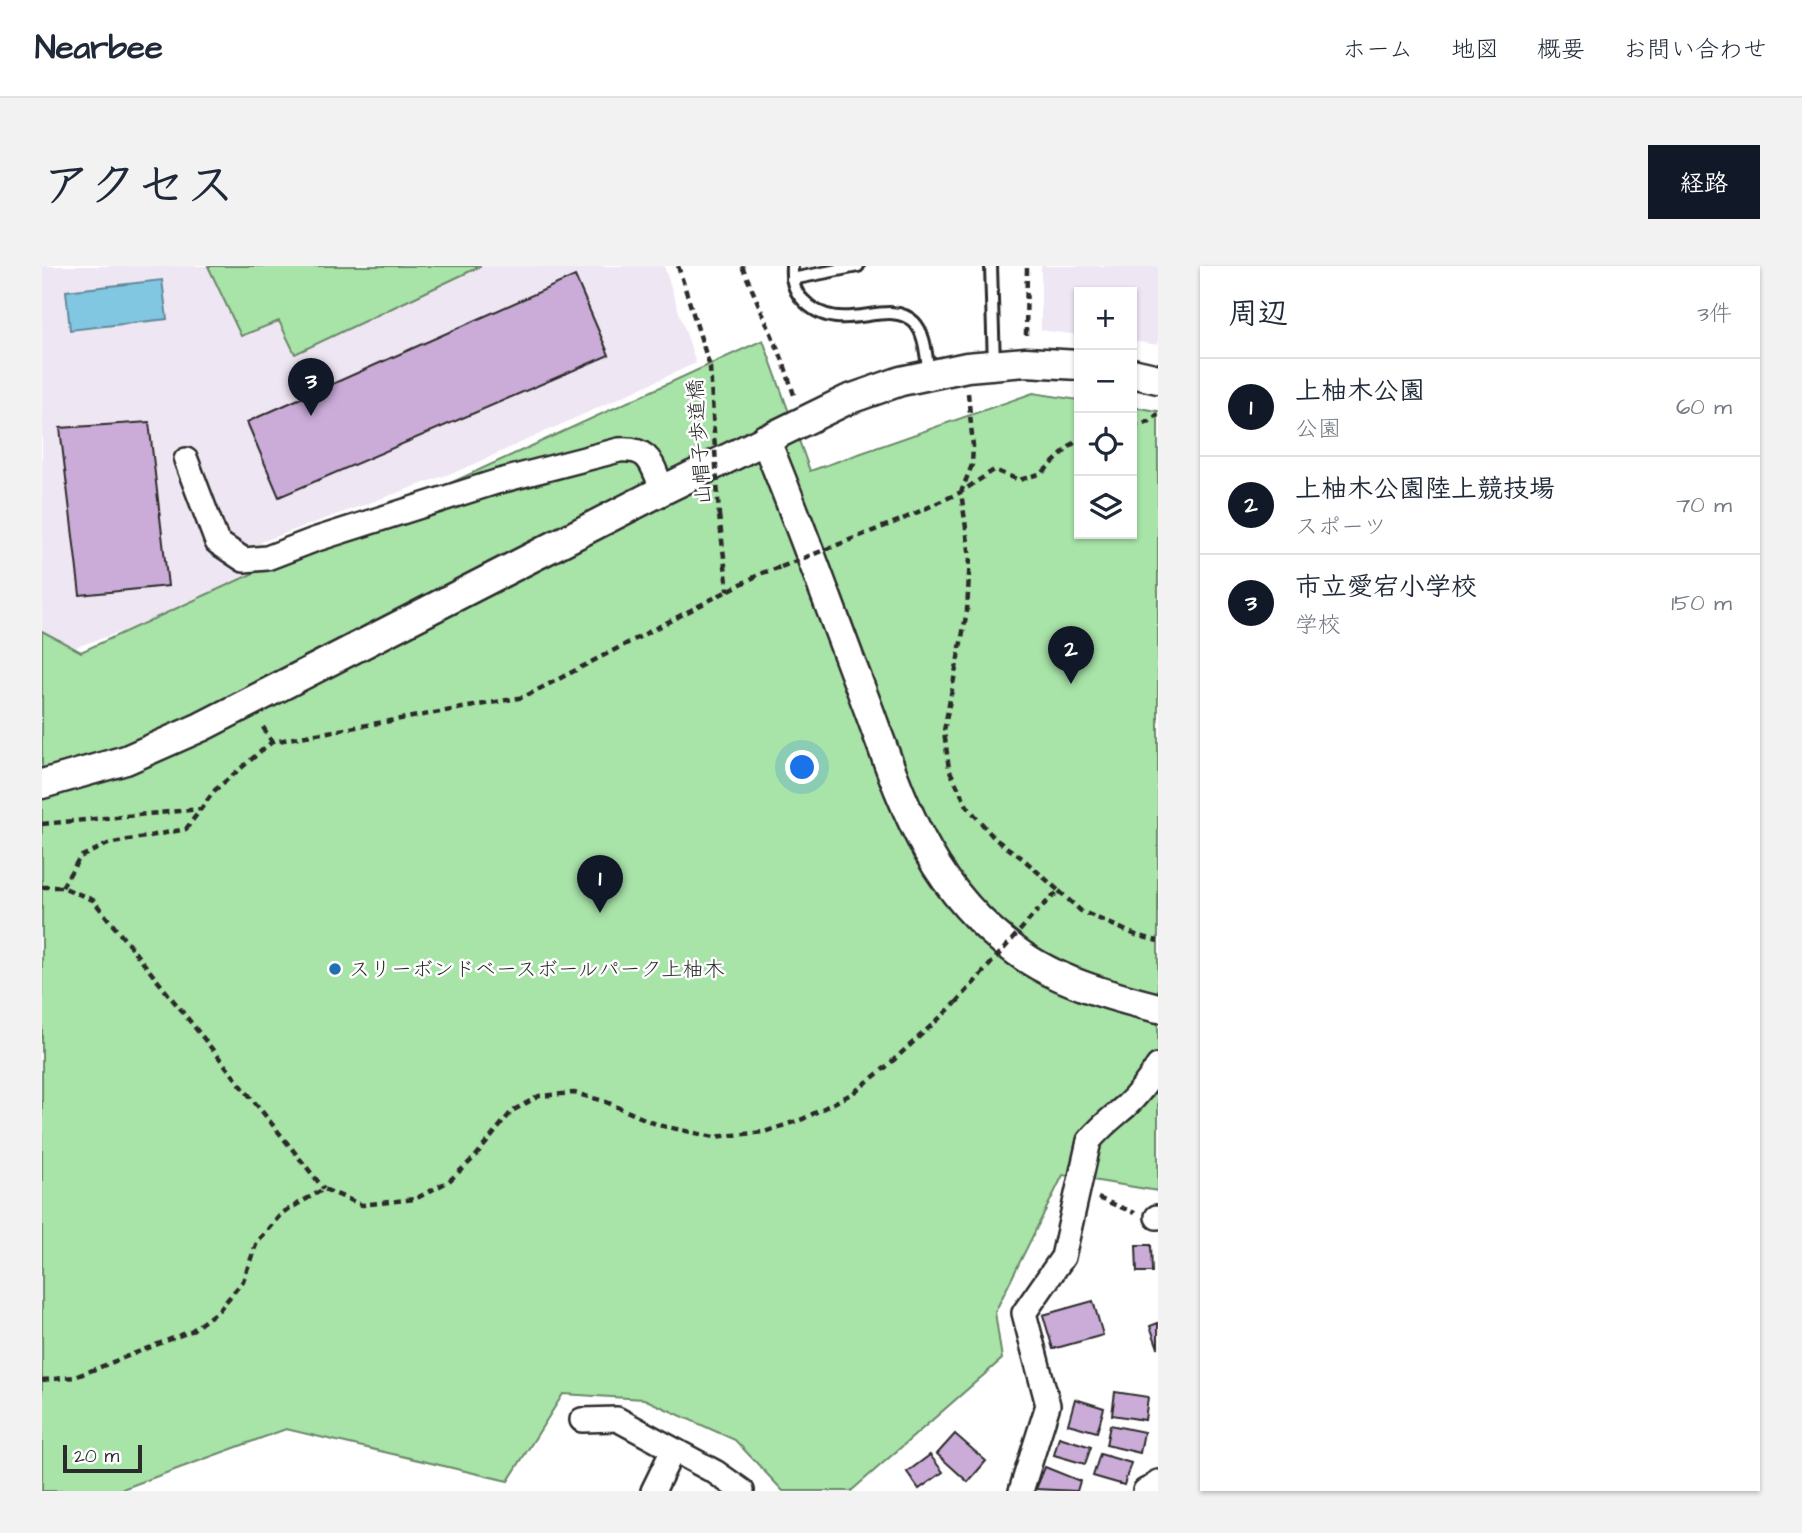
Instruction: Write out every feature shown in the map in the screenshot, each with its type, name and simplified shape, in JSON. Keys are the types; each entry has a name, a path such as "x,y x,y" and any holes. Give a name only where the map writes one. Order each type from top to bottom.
{"street":[{"path":"42,784 126,760 201,727 846,400 930,374 1026,362 1074,365"},
{"path":"1137,374 1158,379"},
{"path":"765,439 909,817 942,877 960,900 1016,951 1079,984 1158,1008"},
{"path":"186,460 217,542 243,560 267,558 314,540 496,482 619,450 635,449 645,454 663,491"},
{"path":"1021,1491 1048,1405 1024,1313 1063,1257 1089,1141 1100,1126 1136,1096 1158,1066"},
{"path":"582,1420 617,1419 715,1472 742,1491"},
{"path":"653,1491 673,1450"},
{"path":"1145,1491 1158,1482"}],"lane":[{"path":"792,266 792,279 797,293 812,310 842,318 890,313 915,322 922,333 930,374"},
{"path":"792,279 858,266"},
{"path":"991,266 994,365"}],"path":[{"name":"山帽子歩道橋","path":"678,266 710,367 719,515 728,591"},
{"path":"742,266 793,390"},
{"path":"1026,336 1027,266"},
{"path":"967,389 972,465 961,492 970,557 967,611 944,731 949,769 967,806 995,839 1022,858 1081,911 1136,935 1158,941"},
{"path":"1137,425 1150,421 1158,414"},
{"path":"62,887 80,857 108,844 186,829 215,790 272,742 524,698 762,573 903,519 961,492 994,470 1019,480 1042,473 1074,443"},
{"path":"263,727 272,742"},
{"path":"42,824 201,809"},
{"path":"42,887 62,887 93,900 324,1189 362,1205 415,1199 449,1181 475,1157 512,1111 539,1096 574,1093 604,1101 658,1125 714,1137 764,1132 803,1119 853,1093 886,1067 956,1003 1038,910 1059,891"},
{"path":"42,1380 75,1377 191,1331 219,1310 243,1281 257,1242 282,1213 324,1189"},
{"path":"1078,1189 1125,1211 1157,1217"}],"shaded area":[{"path":"42,266 664,266 696,363 463,469 261,542 275,580 73,648 42,631"},
{"path":"1041,266 1158,266 1158,345 1137,342 1137,287 1074,287 1074,334 1041,330"}],"green space":[{"path":"208,266 481,266 295,354 279,321 241,336"},
{"path":"763,340 810,471 1033,393 1074,399 1074,539 1137,539 1137,408 1158,411 1158,1191 1063,1175 995,1312 1002,1359 851,1491 783,1491 735,1440 644,1399 563,1394 508,1481 286,1429 117,1491 42,1491 42,631 81,652"}],"water":[{"path":"162,280 167,319 70,330 66,291"}],"building":[{"path":"575,276 609,355 279,497 247,422"},
{"path":"149,422 168,586 80,595 60,428"},
{"path":"1136,1245 1151,1245 1152,1272 1137,1272"},
{"path":"1093,1301 1103,1335 1053,1349 1043,1315"},
{"path":"1158,1323 1158,1348 1150,1326"},
{"path":"1115,1392 1148,1397 1145,1420 1112,1415"},
{"path":"1075,1399 1104,1408 1097,1432 1068,1424"},
{"path":"1110,1425 1144,1432 1140,1453 1106,1445"},
{"path":"955,1434 986,1461 968,1482 937,1454"},
{"path":"1059,1437 1091,1447 1085,1464 1054,1455"},
{"path":"1100,1454 1131,1463 1124,1485 1093,1476"},
{"path":"930,1455 943,1472 919,1489 907,1472"},
{"path":"1045,1467 1080,1481 1077,1491 1036,1489"}],"place":[{"name":"市立愛宕小学校","path":"311,416"},
{"name":"上柚木公園陸上競技場","path":"1071,684"},
{"name":"上柚木公園","path":"600,913"},
{"name":"スリーボンドベースボールパーク上柚木","path":"335,969"}]}
